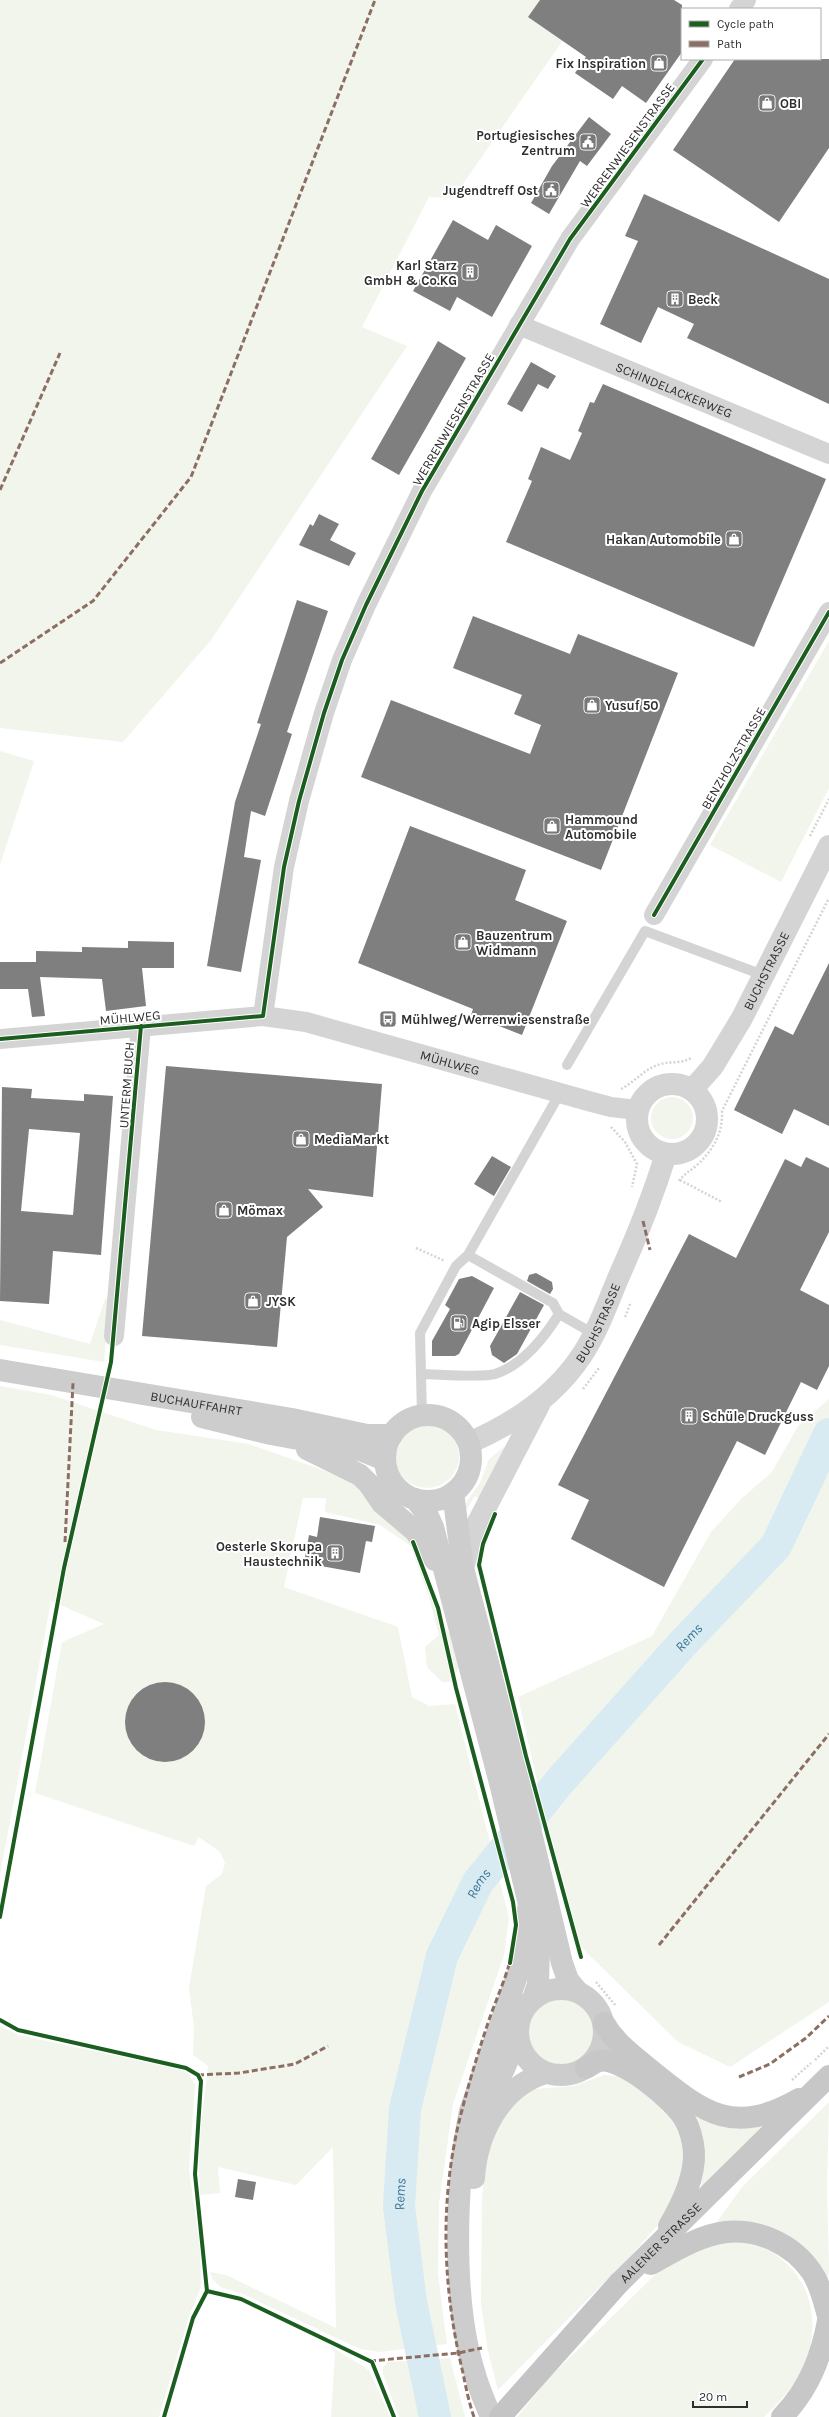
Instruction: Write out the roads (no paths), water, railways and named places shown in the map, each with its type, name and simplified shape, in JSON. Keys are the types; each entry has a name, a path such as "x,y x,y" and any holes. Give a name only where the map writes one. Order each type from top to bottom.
{"highway":[{"name":"AALENER STRASSE","path":"500,2417 533,2378 619,2283"}],"main road":[{"path":"0,1370 81,1384 132,1396 270,1434 363,1452 385,1460"},
{"name":"BUCHAUFFAHRT","path":"132,1396 292,1419 367,1435 392,1435"},
{"path":"422,1415 434,1415 455,1424 469,1444 471,1457 469,1471 463,1483 453,1493 434,1500 415,1499 403,1493 394,1484 388,1472 385,1460 385,1451 392,1435 400,1425 410,1418 422,1415"},
{"path":"270,1434 313,1452 360,1475 369,1484 382,1503 415,1531 454,1572"},
{"path":"453,1493 454,1572 500,1784 532,1887 568,1980 586,1985"},
{"path":"415,1499 427,1514 454,1572 514,1761 539,1946 540,1967 538,1984 533,1999 525,2009 520,2021 518,2034 504,2069 480,2114 464,2156"},
{"path":"491,2417 474,2371 464,2318 458,2241 464,2156 466,2133 477,2088 520,1966 532,1887"},
{"path":"533,1999 555,1989 586,1985"},
{"path":"586,1985 590,1999 599,2010 611,2016"},
{"path":"586,2068 595,2060 601,2049 611,2016"},
{"path":"611,2016 610,2034 628,2051 685,2098 712,2114 734,2118 756,2116 787,2106 823,2082"},
{"path":"518,2034 520,2044 528,2060 546,2073"},
{"path":"491,2417 474,2289 471,2239 474,2172 485,2132 498,2107 516,2087 529,2077 546,2073 565,2075 586,2068 600,2061 615,2064 635,2074 675,2105 685,2119 691,2134 694,2152 688,2187 674,2218 656,2248"},
{"name":"AALENER STRASSE","path":"619,2283 823,2082"},
{"path":"619,2283 677,2249 702,2239 726,2232 750,2232 774,2239 799,2257 814,2277 822,2293 829,2318 816,2368 794,2404 782,2417"}],"street":[{"path":"740,8 746,0"},
{"name":"WERRENWIESENSTRASSE","path":"263,1016 286,860 310,756 342,660 389,556 422,492 570,239 702,60"},
{"name":"SCHINDELACKERWEG","path":"519,325 829,454"},
{"name":"BENZHOLZSTRASSE","path":"654,915 829,612"},
{"name":"BUCHSTRASSE","path":"692,1090 713,1066 742,1018 829,846"},
{"name":"MÜHLWEG","path":"0,1039 263,1016 306,1022 611,1107 637,1110"},
{"name":"UNTERM BUCH","path":"114,1336 141,1026"},
{"path":"671,1083 682,1085 692,1090 699,1096 706,1109 707,1123 704,1133 693,1148 675,1154 666,1154 654,1150 642,1138 636,1121 637,1110 642,1099 650,1091 660,1085 671,1083"},
{"name":"BUCHSTRASSE","path":"469,1444 507,1425 542,1400 570,1371 582,1356 594,1334 643,1221 666,1154"},
{"path":"454,1572 474,1530 542,1400"}],"lane":[{"path":"567,1065 645,931 763,975"},
{"path":"422,1415 420,1333 456,1266 468,1254 560,1093"},
{"path":"468,1254 553,1302 559,1314 594,1334"},
{"path":"421,1374 494,1375 515,1364 531,1350 548,1331 559,1314"}],"waterway":[{"name":"Rems","path":"435,2417 411,2302 399,2206 405,2109 442,1956 478,1882 560,1781 685,1641 776,1546 829,1434"}],"place":[{"name":"Fix Inspiration","path":"659,63"},
{"name":"OBI","path":"767,103"},
{"name":"Portugiesisches Zentrum","path":"588,142"},
{"name":"Jugendtreff Ost","path":"551,190"},
{"name":"Karl Starz GmbH & Co.KG","path":"470,272"},
{"name":"Beck","path":"675,299"},
{"name":"Hakan Automobile","path":"734,539"},
{"name":"Yusuf 50","path":"592,705"},
{"name":"Hammound Automobile","path":"552,826"},
{"name":"Bauzentrum Widmann","path":"463,942"},
{"name":"Mühlweg/Werrenwiesenstraße","path":"388,1019"},
{"name":"MediaMarkt","path":"301,1139"},
{"name":"Mömax","path":"224,1210"},
{"name":"JYSK","path":"253,1301"},
{"name":"Agip Elsser","path":"459,1323"},
{"name":"Schüle Druckguss","path":"689,1416"},
{"name":"Oesterle Skorupa Haustechnik","path":"335,1553"}]}
